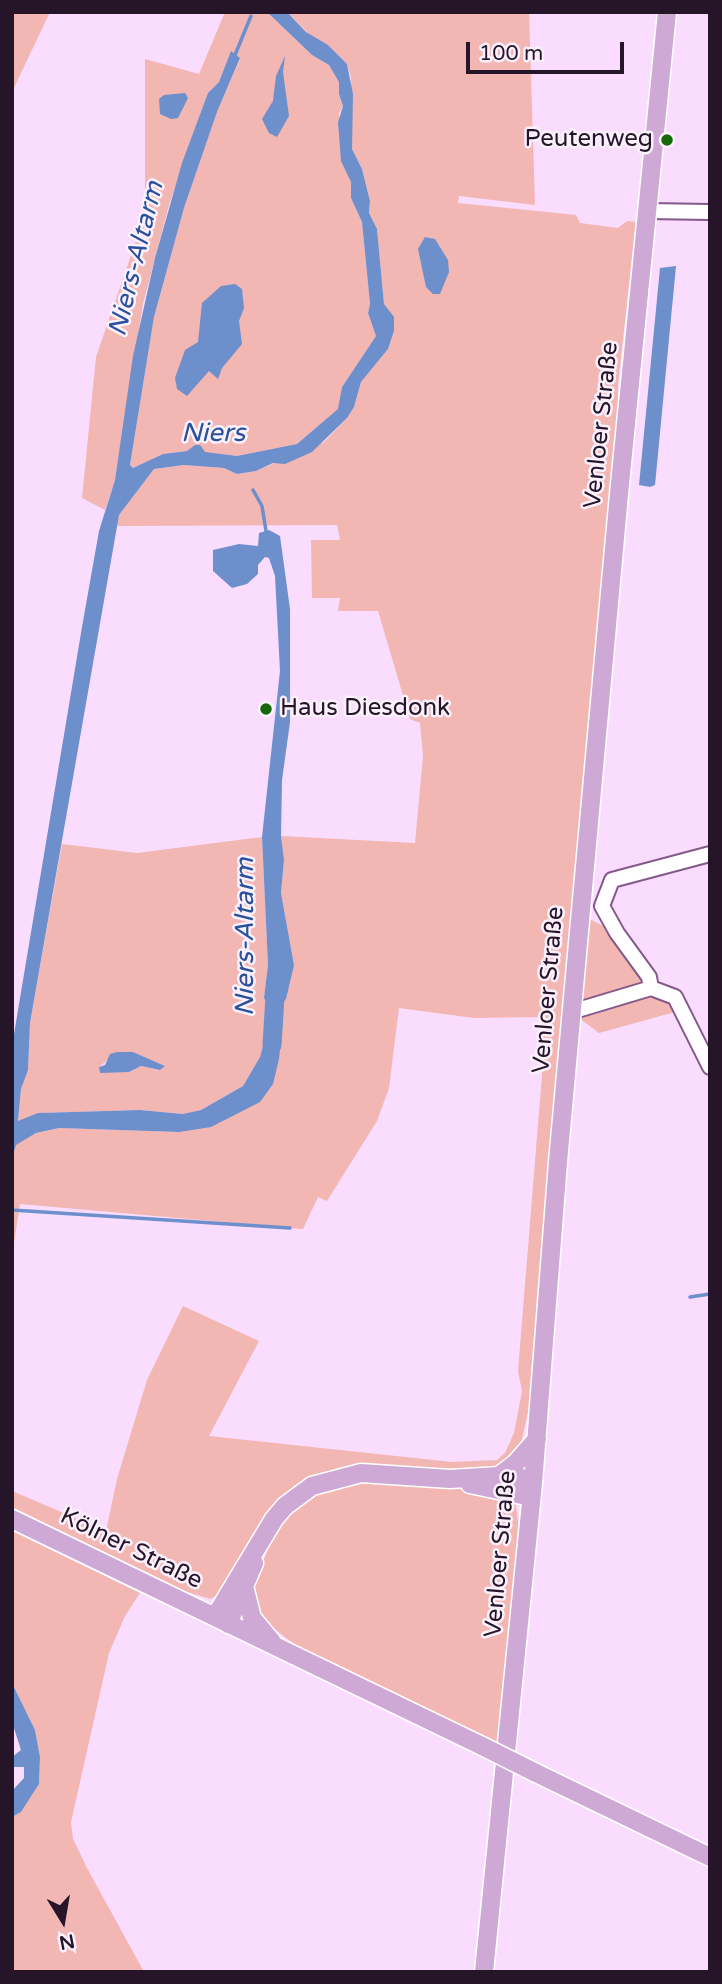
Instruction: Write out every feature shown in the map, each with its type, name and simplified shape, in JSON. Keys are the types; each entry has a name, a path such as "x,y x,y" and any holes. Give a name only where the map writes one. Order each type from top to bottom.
{"main road":[{"name":"Venloer Straße","path":"484,1972 537,1439 571,1012 667,12"},
{"path":"499,1476 516,1463 537,1439"},
{"path":"221,1621 265,1533 285,1506 312,1486 328,1479 361,1473 532,1488"},
{"path":"450,1479 499,1476 532,1488"},
{"name":"Kölner Straße","path":"12,1519 710,1857"},
{"path":"221,1621 245,1590 265,1533"},
{"path":"245,1590 252,1618 277,1647"}],"street":[{"path":"648,211 710,212"},
{"path":"651,988 649,977 617,933 602,906 612,880 710,854"},
{"path":"571,1012 651,988 675,997 710,1067"}],"shaded area":[{"path":"15,12 50,12 12,92 12,17"},
{"path":"225,12 267,12 312,55 329,65 340,82 339,94 343,106 339,113 340,145 351,182 351,198 362,222 370,304 368,313 376,336 342,387 339,409 297,444 237,456 187,451 163,454 133,468 130,465 154,317 184,208 217,112 240,59 231,52 219,82 208,93 169,205 143,304 115,480 105,510 82,498 96,357 145,215 145,59 199,74"},
{"path":"287,12 529,12 535,205 459,196 458,203 576,215 580,223 618,228 627,221 636,222 618,384 617,516 532,1394 522,1439 515,1455 497,1469 451,1471 359,1466 310,1479 223,1592 210,1599 187,1592 12,1507 12,1491 106,1531 117,1479 147,1380 183,1306 259,1341 209,1436 452,1462 497,1460 505,1453 514,1433 522,1391 518,1371 542,1075 542,1017 474,1018 399,1008 389,1088 377,1121 327,1201 318,1197 303,1229 20,1204 12,1256 12,1158 15,1145 36,1133 59,1128 179,1132 260,1102 283,1021 271,1021 260,1057 243,1086 201,1110 184,1114 140,1110 39,1113 18,1122 21,1089 28,1070 30,1023 62,844 137,853 262,837 268,965 264,998 294,965 281,893 284,860 281,836 415,843 423,756 420,723 410,719 378,611 338,611 340,598 312,598 311,540 340,540 337,525 116,526 119,515 154,469 184,465 224,468 237,474 256,471 324,442 347,418 354,407 361,382 388,349 394,331 384,304 377,229 369,213 370,201 362,169 352,149 351,77 347,64 328,45 314,39","holes":["117,1052 133,1052 165,1066 159,1070 141,1066 129,1072 100,1072 99,1067"]},
{"path":"580,914 617,933 649,977 682,1010 599,1033 571,1012"},
{"path":"354,1480 492,1493 511,1500 516,1506 519,1529 499,1745 298,1647 259,1617 252,1589 276,1529 288,1514 322,1489"},
{"path":"12,1531 140,1593 125,1616 109,1653 71,1822 73,1839 87,1868 144,1972 12,1972 12,1817 21,1812 39,1784 40,1757 35,1730 12,1683"}],"water":[{"path":"267,12 287,12 306,32 328,45 347,64 353,94 352,149 362,169 370,201 369,213 377,229 384,304 394,317 394,331 388,349 361,382 354,407 347,418 312,452 285,464 273,463 256,471 237,474 224,468 184,465 154,469 119,515 30,1023 28,1070 21,1089 18,1121 38,1113 140,1110 183,1114 201,1110 243,1086 260,1057 270,1021 283,1020 279,1059 273,1084 260,1102 211,1127 179,1132 59,1128 36,1133 16,1145 12,1158 12,1046 99,531 115,480 133,356 155,258 182,163 208,93 219,82 231,51 240,58 217,112 184,208 154,317 130,465 133,468 163,454 187,451 195,445 200,445 205,452 237,456 297,444 338,409 342,387 376,336 368,313 370,304 362,222 351,198 351,182 341,161 338,122 343,106 339,82 329,65 312,55"},
{"path":"285,56 283,72 289,116 277,137 269,133 262,119 273,101 276,76"},
{"path":"185,93 188,98 178,118 171,119 160,114 159,99 164,95"},
{"path":"425,237 435,239 448,260 449,272 440,294 433,294 426,287 418,249"},
{"path":"676,266 655,485 650,487 639,485 660,268"},
{"path":"235,284 242,289 244,308 239,321 242,344 222,368 218,379 209,371 187,396 177,389 175,378 185,350 198,342 202,303 221,286"},
{"path":"269,530 280,536 290,609 290,722 282,780 281,836 284,860 281,893 294,965 286,999 280,1006 269,1005 264,998 268,965 262,837 280,671 275,576 269,558 265,557 258,565 258,574 247,584 232,588 213,571 213,550 239,544 258,546 259,533"},
{"path":"133,1052 165,1066 160,1070 141,1066 129,1072 100,1073 99,1067 105,1065 110,1054"},
{"path":"12,1683 35,1730 40,1757 39,1784 21,1812 12,1817 12,1791 24,1778 24,1767 12,1767 12,1757 21,1750 12,1722"}],"waterway":[{"path":"235,55 251,16"},
{"path":"253,490 262,506 266,531"},
{"name":"Niers-Altarm","path":"272,1045 276,980"},
{"path":"12,1210 290,1228"},
{"path":"690,1297 710,1294"}],"place":[{"name":"Peutenweg","path":"667,140"},
{"name":"Haus Diesdonk","path":"266,709"}],"water label":[{"name":"Niers","path":"213,434"}]}
